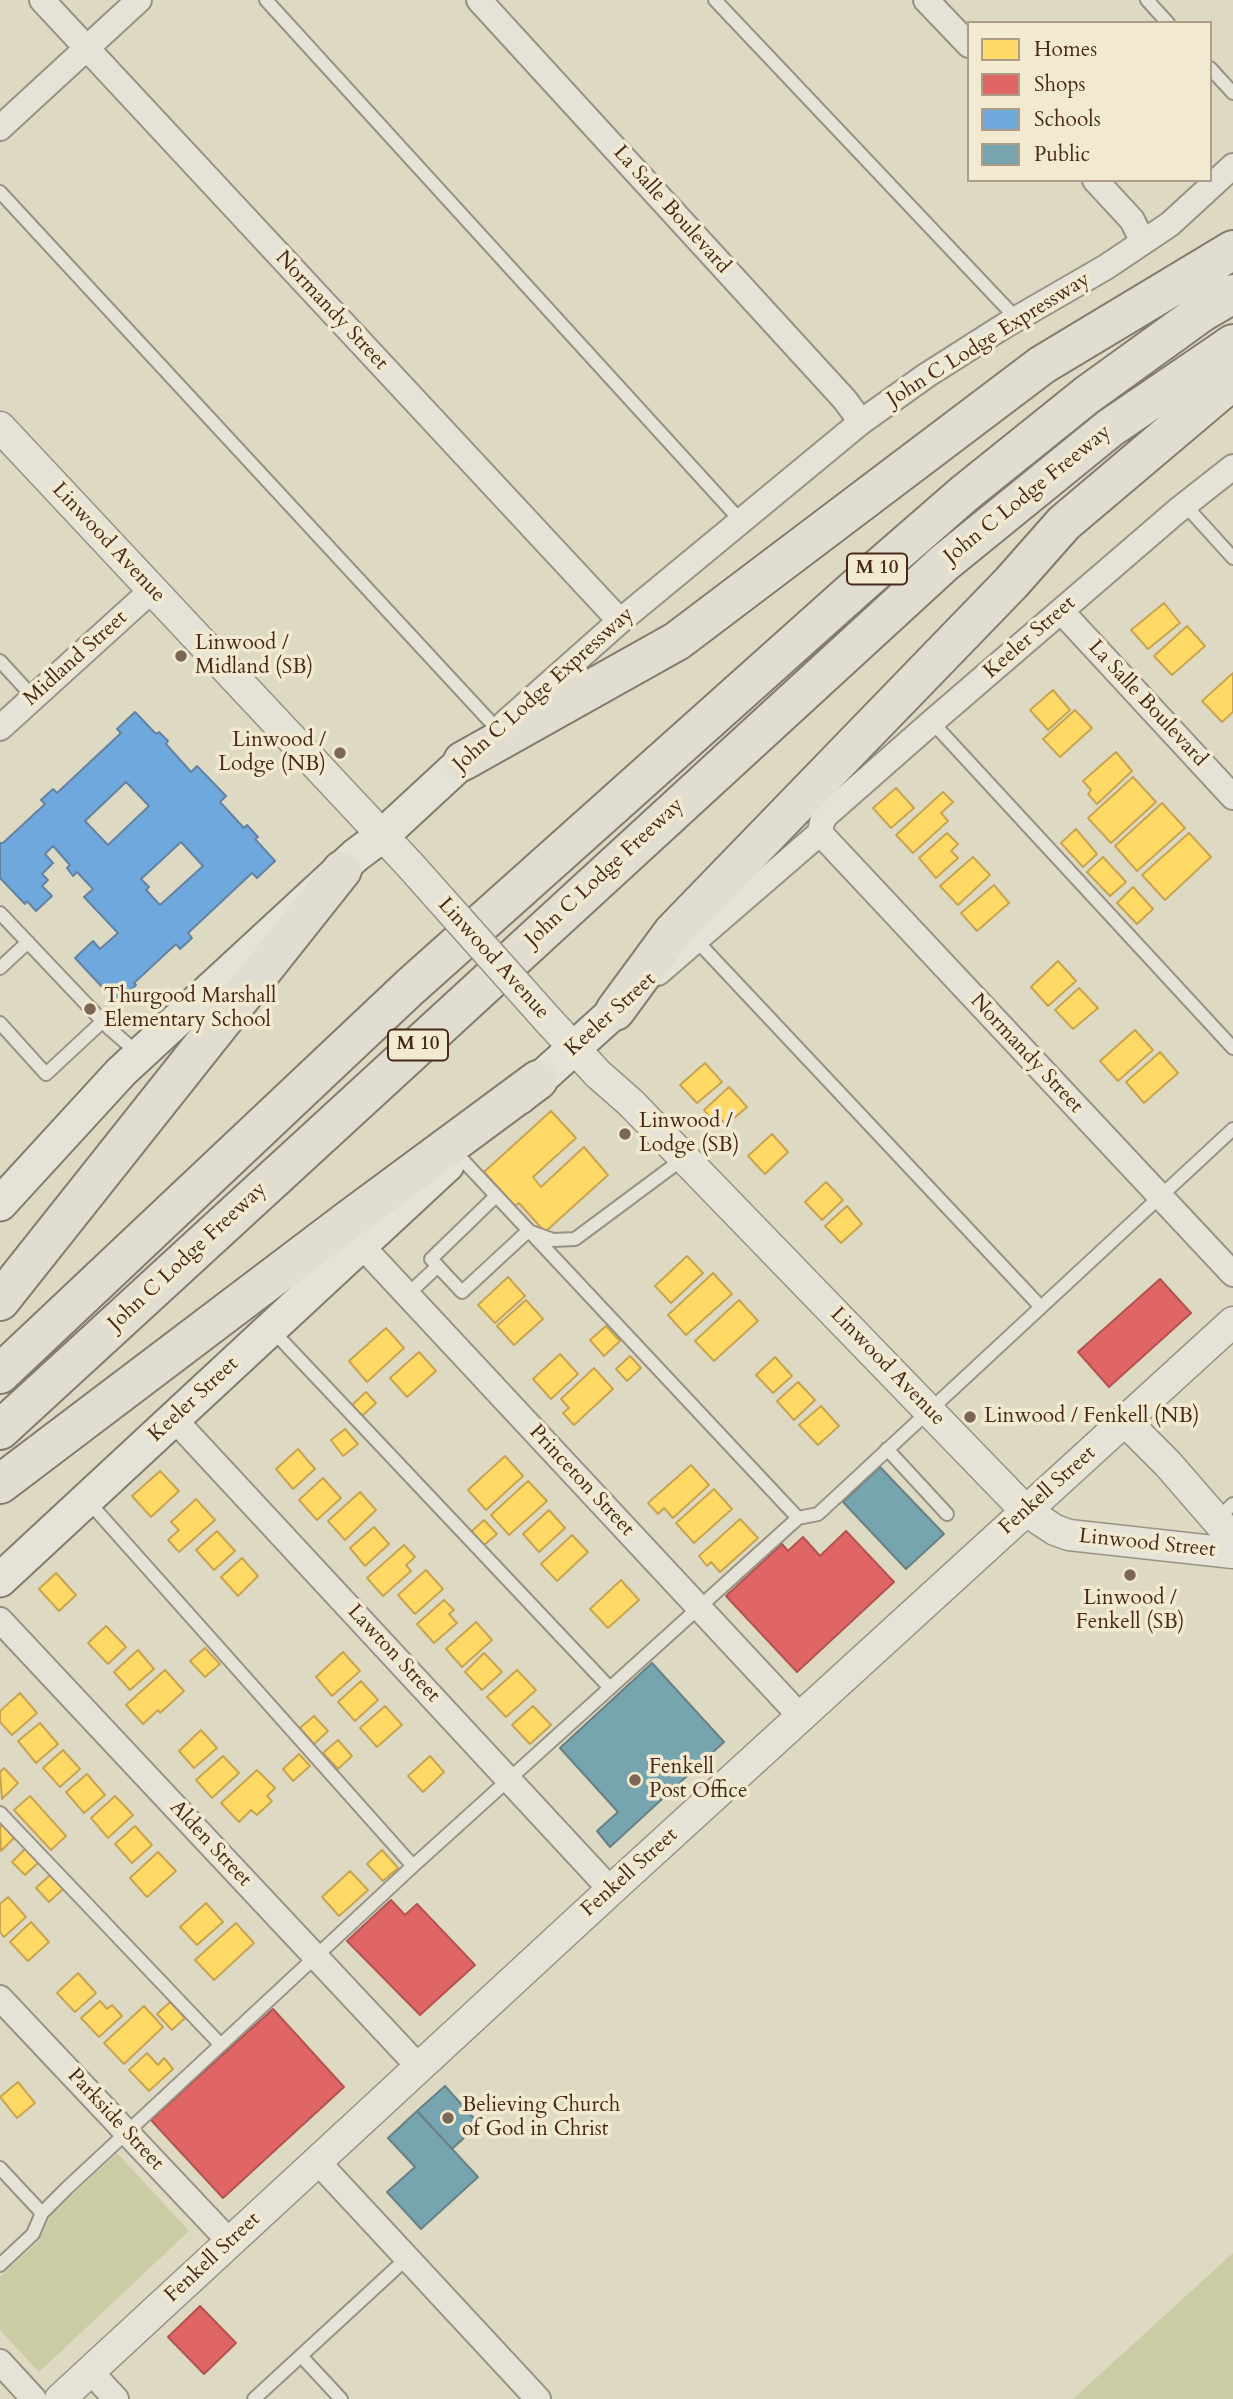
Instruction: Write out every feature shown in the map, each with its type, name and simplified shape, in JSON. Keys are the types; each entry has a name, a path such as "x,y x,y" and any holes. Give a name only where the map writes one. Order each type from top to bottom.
{"highway":[{"path":"463,761 677,641 1042,365 1233,250"},
{"name":"John C Lodge Freeway","path":"0,1374 410,987 874,572 1087,395 1233,294"},
{"name":"John C Lodge Freeway","path":"0,1430 944,563 1110,428 1233,344"},
{"path":"615,1011 673,932 1001,593 1064,523 1233,380"},
{"path":"0,1301 342,870"},
{"path":"0,1484 297,1258 538,1080"}],"main road":[{"name":"John C Lodge Expressway","path":"0,1204 139,1055 356,855 383,835 463,761"},
{"name":"Keeler Street","path":"0,1580 615,1011"}],"street":[{"name":"Normandy Street","path":"42,0 620,621"},
{"path":"0,128 139,0"},
{"name":"La Salle Boulevard","path":"479,0 835,390 861,422"},
{"path":"926,0 967,43"},
{"name":"John C Lodge Expressway","path":"463,761 620,621 861,422 927,375 1016,318 1106,267 1170,224 1233,166"},
{"path":"1098,182 1132,220 1143,242"},
{"name":"Linwood Avenue","path":"0,427 383,835 573,1048 684,1158 1026,1511"},
{"name":"Keeler Street","path":"615,1011 820,833 825,816 1061,611 1233,467"},
{"name":"Midland Street","path":"0,728 152,590"},
{"name":"La Salle Boulevard","path":"1061,611 1233,797"},
{"name":"Normandy Street","path":"820,833 1233,1274"},
{"name":"Princeton Street","path":"361,1245 801,1717"},
{"name":"Fenkell Street","path":"60,2399 611,1890 1233,1322"},
{"name":"Lawton Street","path":"174,1419 611,1890"},
{"path":"1125,1421 1228,1521"},
{"name":"Linwood Street","path":"1026,1511 1055,1530 1069,1535 1233,1553"},
{"name":"Alden Street","path":"0,1620 419,2067"},
{"name":"Parkside Street","path":"0,1998 230,2242"},
{"path":"317,2161 538,2399"},
{"path":"0,2362 34,2399"},
{"path":"90,2371 116,2399"}],"lane":[{"path":"266,0 741,521"},
{"path":"715,0 1016,318"},
{"path":"1147,0 1166,21"},
{"path":"1212,70 1233,93"},
{"path":"0,192 498,730"},
{"path":"1185,505 1233,558"},
{"path":"0,661 34,698"},
{"path":"932,722 1233,1048"},
{"path":"0,913 139,1055"},
{"path":"696,940 1040,1306"},
{"path":"0,968 28,942"},
{"path":"0,1023 46,1074 103,1021"},
{"path":"0,2264 33,2234 42,2213 414,1866 798,1518 818,1514 1233,1129"},
{"path":"458,1155 798,1518"},
{"path":"528,1231 552,1240 575,1239 684,1158"},
{"path":"496,1196 431,1259 462,1292 528,1231"},
{"path":"407,1295 438,1266"},
{"path":"271,1329 610,1688"},
{"path":"887,1449 947,1514"},
{"path":"87,1500 414,1866"},
{"path":"0,1813 221,2045"},
{"path":"0,2168 42,2213"},
{"path":"254,2399 407,2258"},
{"path":"301,2356 341,2399"}],"green space":[{"path":"117,2153 189,2231 39,2372 0,2330 0,2277 39,2241 51,2215"},
{"path":"1233,2253 1233,2399 1073,2399"}],"building: Homes":[{"path":"1164,603 1180,623 1148,649 1131,630"},
{"path":"1187,626 1205,646 1172,675 1154,656"},
{"path":"1233,673 1233,712 1222,722 1202,701"},
{"path":"1053,690 1070,710 1048,730 1030,710"},
{"path":"1075,710 1092,728 1060,757 1043,739"},
{"path":"1116,752 1132,771 1097,804 1088,794 1091,790 1083,781"},
{"path":"1133,777 1156,802 1111,843 1088,818"},
{"path":"896,788 914,808 891,828 873,808"},
{"path":"943,792 953,802 941,813 948,821 913,853 896,835"},
{"path":"1162,803 1185,828 1137,871 1115,846"},
{"path":"1076,829 1097,854 1083,867 1061,843"},
{"path":"947,833 958,844 951,851 958,858 936,878 919,858"},
{"path":"1189,833 1211,857 1165,900 1142,875"},
{"path":"973,857 990,875 958,905 940,886"},
{"path":"1103,857 1126,882 1110,896 1087,872"},
{"path":"994,885 1009,903 977,931 961,913"},
{"path":"1133,887 1153,909 1137,924 1117,903"},
{"path":"1058,961 1076,981 1048,1006 1031,987"},
{"path":"1079,988 1098,1008 1073,1029 1055,1010"},
{"path":"1135,1030 1153,1050 1118,1081 1100,1061"},
{"path":"1160,1052 1178,1073 1144,1103 1126,1082"},
{"path":"705,1063 722,1082 697,1103 680,1085"},
{"path":"729,1087 747,1107 726,1125 717,1115 712,1120 704,1110"},
{"path":"551,1111 576,1138 533,1177 541,1187 584,1147 608,1175 545,1232 519,1203 515,1206 484,1172"},
{"path":"772,1134 788,1152 765,1174 748,1156"},
{"path":"826,1182 843,1200 822,1220 805,1202"},
{"path":"847,1206 862,1224 841,1243 825,1226"},
{"path":"687,1256 703,1273 671,1303 655,1286"},
{"path":"713,1273 732,1294 686,1335 668,1315"},
{"path":"508,1277 525,1296 495,1323 478,1305"},
{"path":"526,1300 543,1319 514,1345 497,1326"},
{"path":"739,1300 758,1321 714,1361 695,1341"},
{"path":"606,1326 620,1341 604,1356 590,1340"},
{"path":"386,1328 404,1348 367,1382 349,1361"},
{"path":"419,1352 436,1371 407,1397 390,1378"},
{"path":"560,1354 578,1374 551,1399 533,1379"},
{"path":"630,1356 641,1368 627,1381 616,1369"},
{"path":"775,1357 792,1376 773,1393 756,1375"},
{"path":"594,1368 613,1389 574,1425 563,1413 569,1408 561,1399"},
{"path":"798,1382 815,1400 794,1420 777,1401"},
{"path":"366,1392 376,1403 362,1416 352,1405"},
{"path":"821,1406 839,1426 818,1445 799,1425"},
{"path":"345,1429 358,1444 343,1456 331,1440"},
{"path":"298,1449 315,1469 293,1489 276,1469"},
{"path":"505,1456 523,1476 486,1510 468,1490"},
{"path":"691,1465 709,1485 673,1518 664,1508 658,1514 648,1503"},
{"path":"160,1471 179,1491 151,1517 132,1496"},
{"path":"323,1478 341,1498 317,1520 299,1500"},
{"path":"528,1481 547,1501 509,1535 491,1515"},
{"path":"714,1489 732,1509 694,1543 676,1523"},
{"path":"360,1492 376,1510 345,1540 328,1521"},
{"path":"196,1499 215,1520 179,1552 168,1540 179,1530 171,1522"},
{"path":"549,1510 565,1528 539,1552 523,1534"},
{"path":"740,1519 758,1538 720,1572 711,1562 707,1566 699,1556"},
{"path":"484,1520 497,1534 483,1546 471,1532"},
{"path":"374,1527 389,1544 365,1566 350,1548"},
{"path":"217,1531 235,1551 214,1570 196,1550"},
{"path":"572,1535 588,1552 557,1581 541,1564"},
{"path":"404,1545 415,1557 406,1565 411,1571 383,1596 367,1578"},
{"path":"242,1558 258,1576 238,1596 221,1577"},
{"path":"426,1570 443,1589 415,1614 398,1595"},
{"path":"56,1573 76,1595 59,1611 39,1589"},
{"path":"621,1580 639,1600 608,1628 590,1609"},
{"path":"444,1600 454,1610 449,1614 457,1623 434,1643 417,1624"},
{"path":"476,1622 492,1640 462,1667 446,1649"},
{"path":"106,1626 126,1647 108,1664 88,1643"},
{"path":"205,1648 220,1664 205,1677 190,1661"},
{"path":"138,1650 154,1669 130,1690 114,1672"},
{"path":"343,1652 360,1671 332,1696 316,1677"},
{"path":"484,1653 502,1672 482,1690 465,1672"},
{"path":"165,1670 184,1691 143,1724 126,1705"},
{"path":"517,1670 536,1690 506,1717 487,1697"},
{"path":"361,1681 378,1700 355,1721 338,1702"},
{"path":"20,1693 37,1713 12,1735 0,1722 0,1711"},
{"path":"385,1706 402,1725 377,1747 360,1728"},
{"path":"533,1706 551,1725 530,1744 512,1725"},
{"path":"314,1716 328,1731 314,1744 300,1728"},
{"path":"40,1723 58,1744 36,1763 18,1741"},
{"path":"201,1730 217,1748 194,1768 179,1751"},
{"path":"338,1740 352,1756 338,1769 323,1753"},
{"path":"63,1750 80,1769 60,1787 43,1768"},
{"path":"299,1754 310,1766 293,1781 283,1769"},
{"path":"223,1756 239,1773 212,1798 196,1780"},
{"path":"430,1756 444,1772 423,1792 408,1776"},
{"path":"4,1768 18,1783 2,1799 0,1772"},
{"path":"257,1770 275,1788 267,1796 272,1801 257,1815 251,1810 239,1822 221,1803"},
{"path":"87,1774 105,1795 84,1813 66,1792"},
{"path":"30,1796 66,1836 51,1850 14,1810"},
{"path":"115,1796 133,1815 108,1838 91,1818"},
{"path":"3,1824 15,1837 1,1851 0,1827"},
{"path":"135,1826 152,1845 132,1863 115,1844"},
{"path":"26,1848 39,1862 25,1875 12,1862"},
{"path":"382,1850 398,1868 383,1881 367,1864"},
{"path":"158,1852 176,1871 147,1897 130,1878"},
{"path":"350,1871 368,1890 339,1916 322,1897"},
{"path":"50,1875 63,1889 49,1902 36,1888"},
{"path":"8,1897 26,1917 4,1937 0,1932 0,1904"},
{"path":"206,1903 223,1922 197,1945 180,1927"},
{"path":"31,1922 49,1942 28,1961 10,1942"},
{"path":"236,1923 254,1943 214,1980 195,1960"},
{"path":"78,1973 96,1993 75,2012 57,1993"},
{"path":"100,2001 107,2009 112,2005 122,2016 99,2037 81,2018"},
{"path":"170,2002 185,2018 172,2030 157,2014"},
{"path":"144,2006 163,2027 124,2064 104,2043"},
{"path":"147,2053 158,2065 164,2058 173,2069 149,2091 129,2070"},
{"path":"18,2082 35,2103 17,2118 0,2097"}],"building: Shops":[{"path":"1160,1279 1191,1313 1109,1387 1078,1352"},
{"path":"846,1531 894,1582 797,1672 726,1596 782,1544 788,1551 803,1537 820,1556"},
{"path":"391,1900 405,1915 417,1904 475,1965 420,2015 347,1941"},
{"path":"273,2009 344,2087 223,2198 151,2120"},
{"path":"200,2306 236,2343 204,2374 168,2337"}],"building: Schools":[{"name":"Thurgood Marshall Elementary School","path":"135,712 156,734 159,732 191,772 197,766 226,796 220,802 244,828 247,825 258,837 255,839 275,861 257,878 252,873 188,933 192,938 180,949 176,944 134,983 136,985 117,1003 75,958 93,941 100,949 118,933 84,897 93,889 77,872 73,876 67,868 70,865 53,846 45,854 53,863 42,874 48,880 42,886 52,896 36,911 27,901 25,904 0,878 0,843 45,804 41,800 53,789 57,793 121,733 117,729","holes":["126,782 149,806 108,845 85,821","181,842 203,866 160,905 146,890 149,887 141,879"]}],"building: Public":[{"path":"880,1467 944,1534 906,1569 843,1502"},
{"name":"Fenkell Post Office","path":"652,1663 724,1742 610,1847 597,1831 618,1812 560,1748"},
{"name":"Believing Church of God in Christ","path":"445,2086 479,2124 452,2149 417,2111"},
{"path":"417,2111 478,2177 421,2229 387,2192 415,2167 388,2138"}],"place":[{"name":"Linwood / Midland (SB)","path":"181,656"},
{"name":"Linwood / Lodge (NB)","path":"340,753"},
{"name":"Thurgood Marshall Elementary School","path":"90,1009"},
{"name":"Linwood / Lodge (SB)","path":"625,1134"},
{"name":"Linwood / Fenkell (NB)","path":"970,1417"},
{"name":"Linwood / Fenkell (SB)","path":"1130,1575"},
{"name":"Fenkell Post Office","path":"635,1780"},
{"name":"Believing Church of God in Christ","path":"448,2118"}]}
